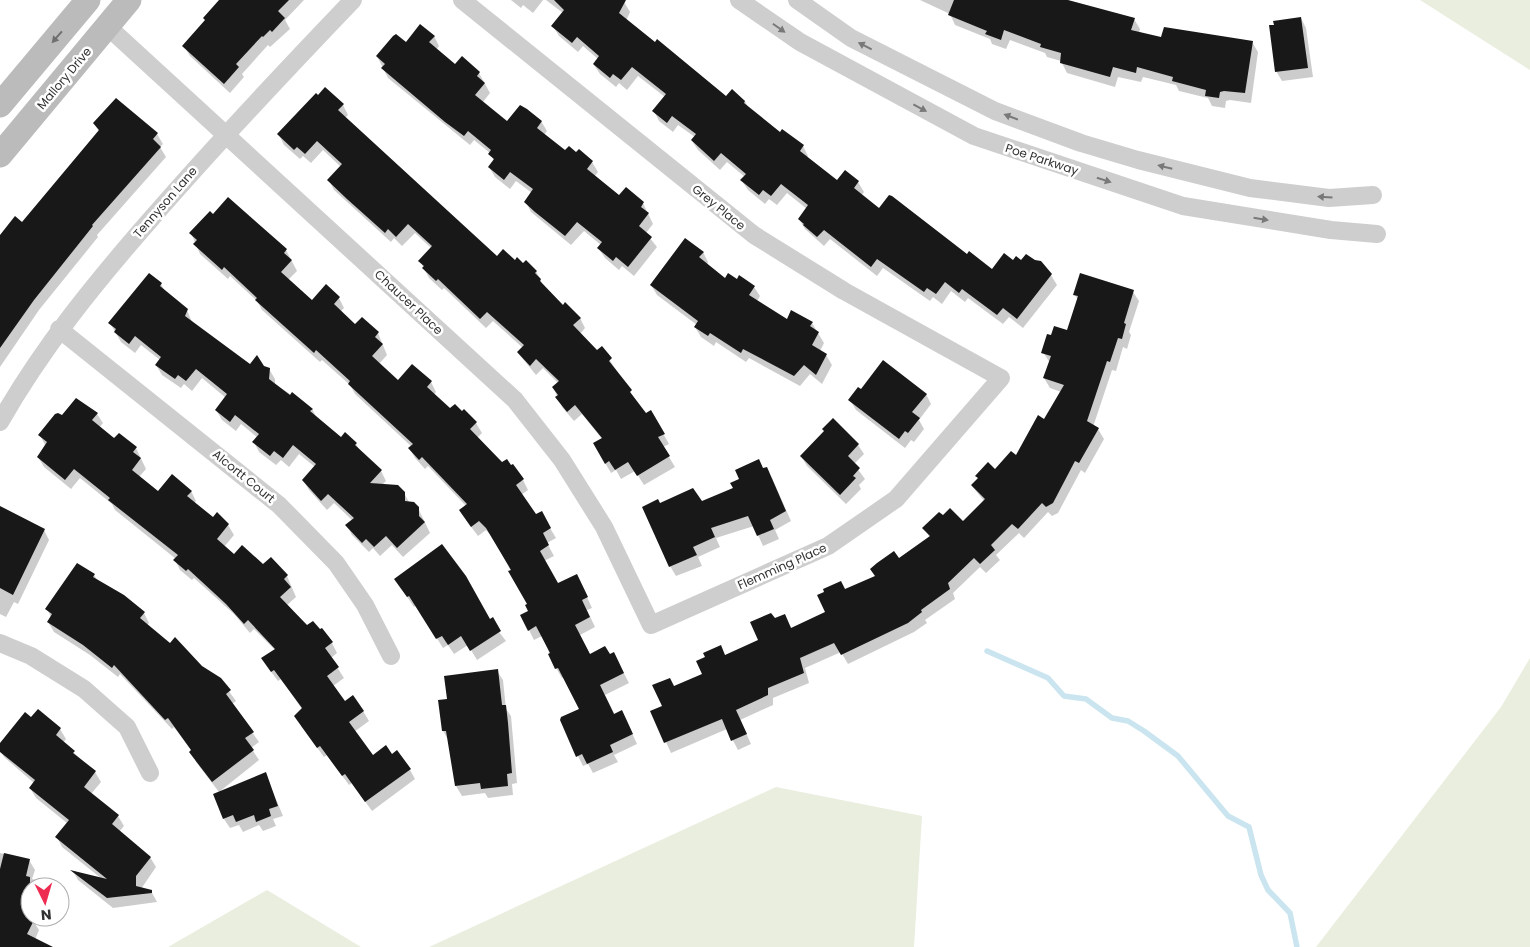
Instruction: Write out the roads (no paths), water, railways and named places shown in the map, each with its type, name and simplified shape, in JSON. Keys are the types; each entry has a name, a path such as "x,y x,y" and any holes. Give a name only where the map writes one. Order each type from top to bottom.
{"main road":[{"path":"0,106 88,0"},
{"name":"Mallory Drive","path":"0,155 129,0"}],"street":[{"name":"Tennyson Lane","path":"0,422 59,329 101,276 226,133 353,0"},
{"name":"Grey Place","path":"462,0 754,235 844,291 1001,378"},
{"name":"Poe Parkway","path":"739,0 800,42 974,136 1183,206 1331,230 1376,234"},
{"path":"797,0 851,38 986,107 1081,143 1250,188 1329,198 1373,195"},
{"name":"Chaucer Place","path":"107,26 226,133 515,400 562,460 604,527 651,625"},
{"name":"Alcortt Court","path":"59,329 279,505 336,563 365,605 390,656"},
{"name":"Flemming Place","path":"651,625 828,546 896,499 1001,378"},
{"path":"0,643 31,656 91,695 128,727 150,774"}],"waterway":[{"path":"987,651 1048,678 1064,696 1086,699 1112,718 1128,721 1178,756 1228,816 1249,827 1261,875 1268,890 1290,913 1297,947"}]}
